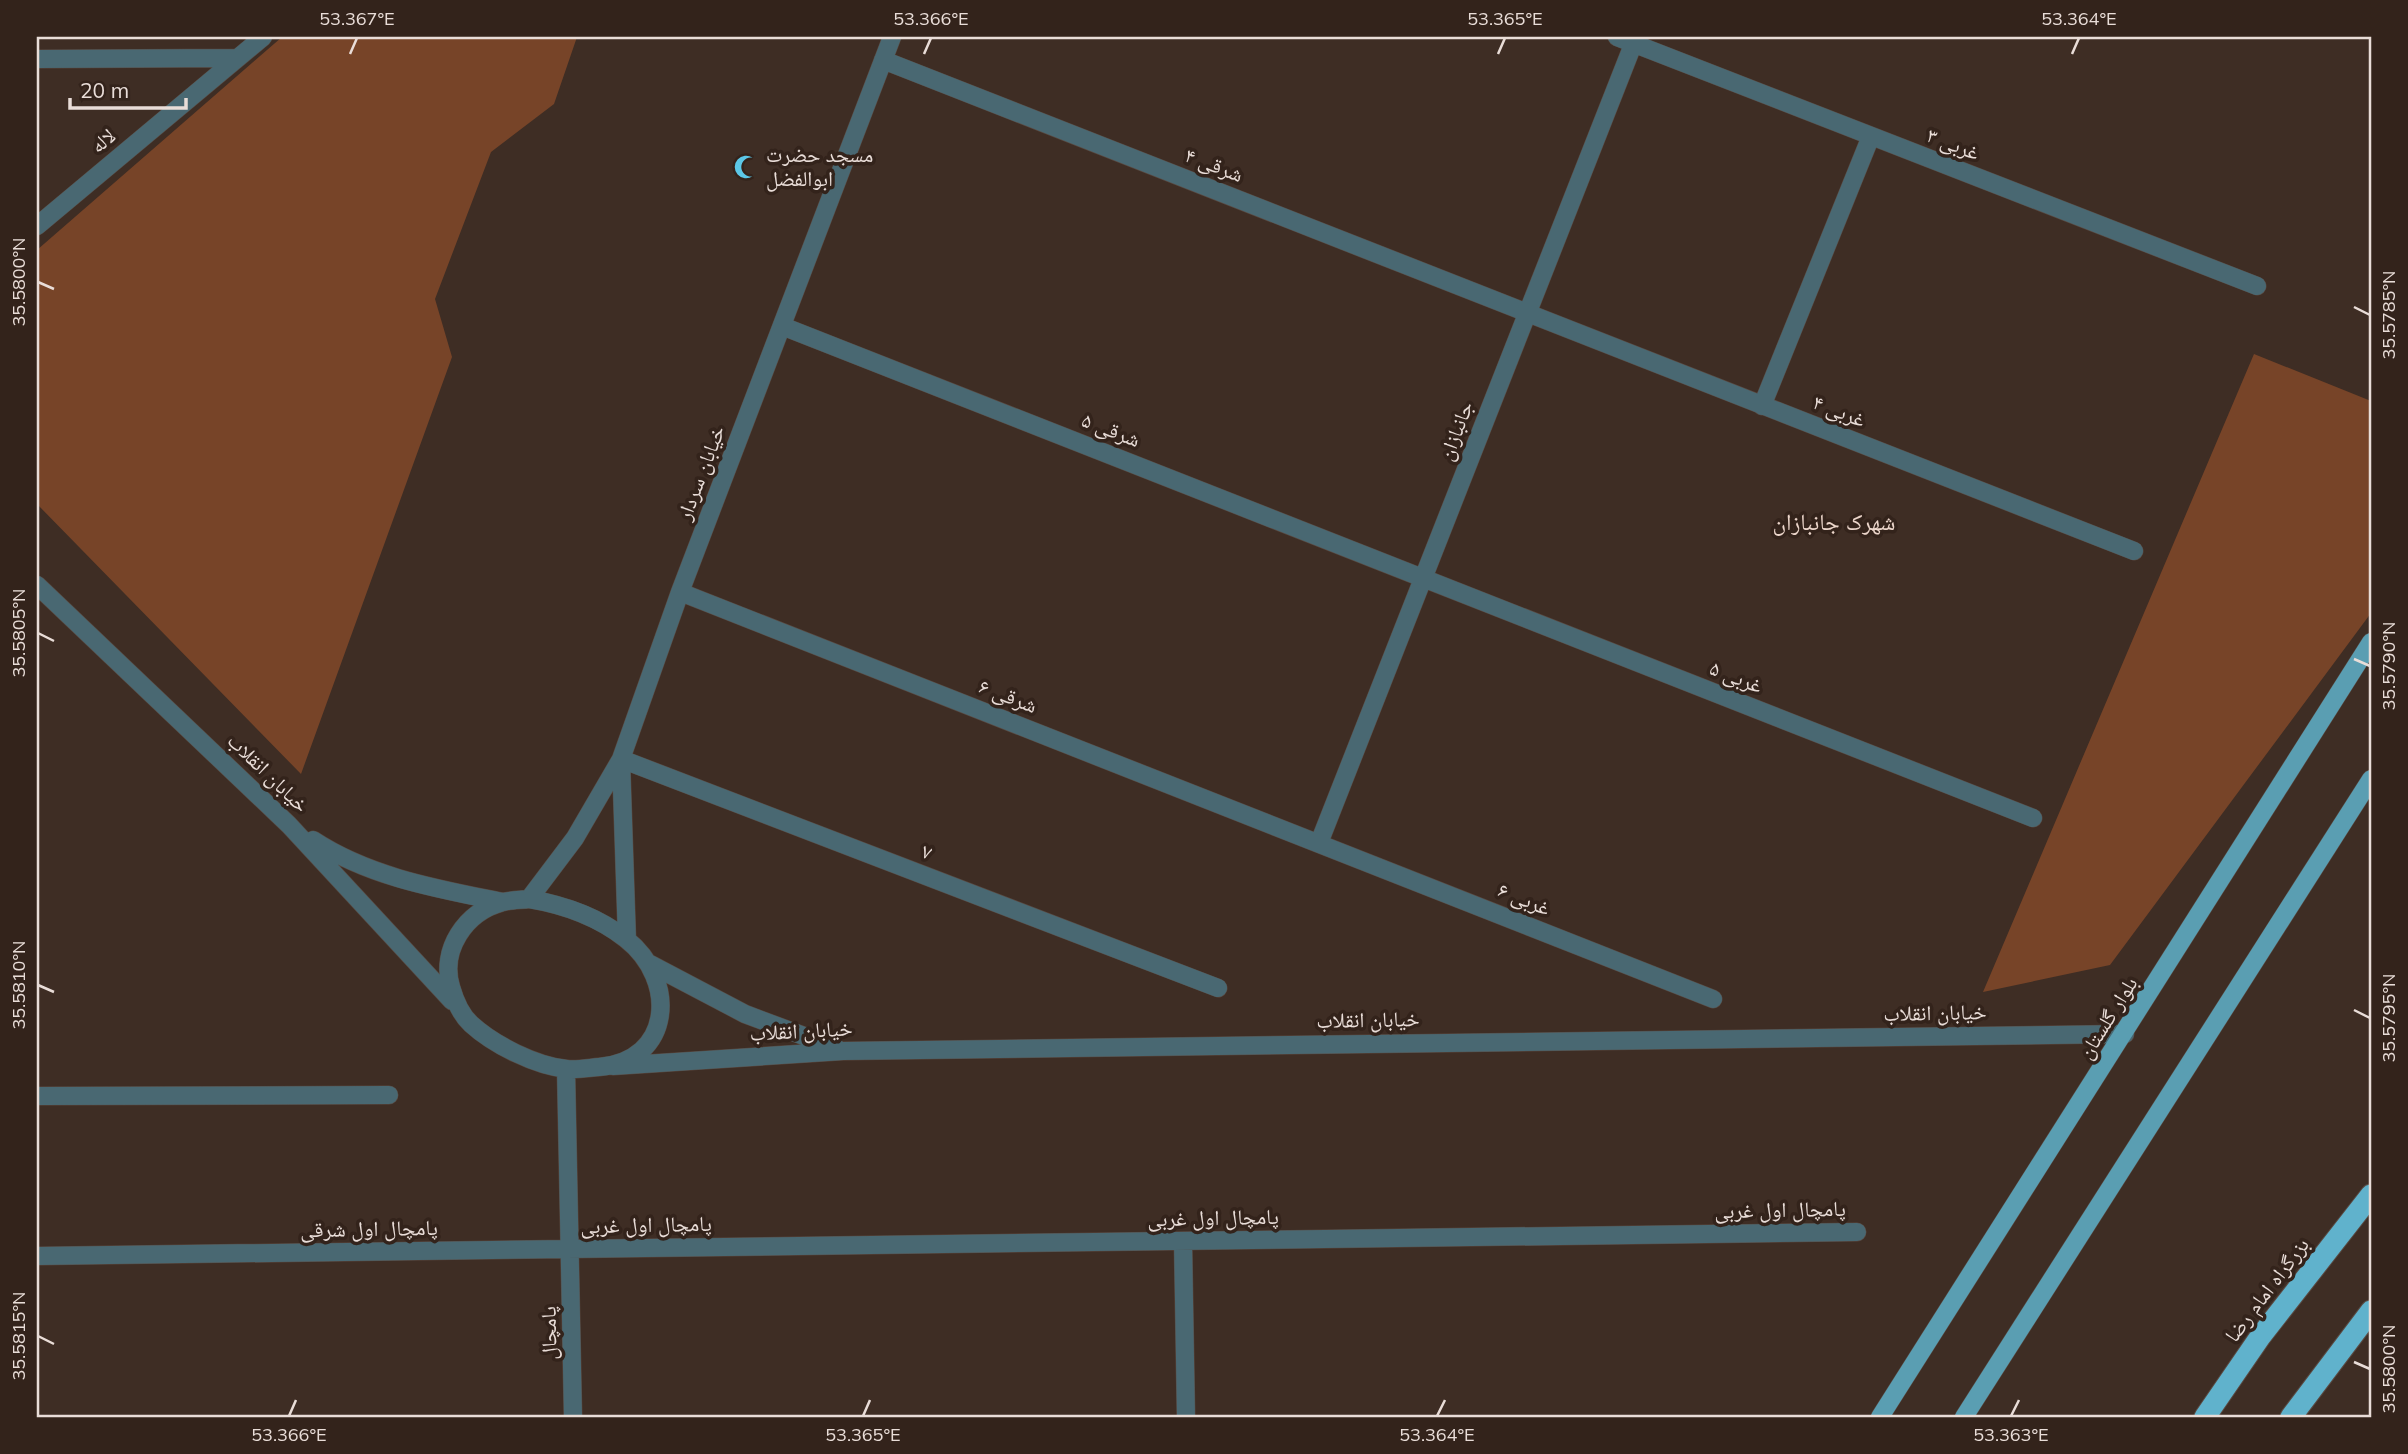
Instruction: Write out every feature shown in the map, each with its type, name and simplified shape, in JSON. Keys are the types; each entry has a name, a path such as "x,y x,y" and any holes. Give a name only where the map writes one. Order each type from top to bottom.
{"highway":[{"name":"بزرگراه امام رضا","path":"2205,1417 2260,1337 2371,1195"},
{"path":"2291,1417 2371,1311"}],"main road":[{"name":"بلوار گلستان","path":"1880,1417 2371,642"},
{"path":"1964,1417 2371,779"}],"street":[{"name":"لاله","path":"37,226 262,37"},
{"name":"خیابان سردار","path":"627,940 621,759 680,592 892,37"},
{"name":"۳ غربی","path":"1629,39 2257,286"},
{"name":"جانبازان","path":"1319,843 1527,313 1629,39"},
{"path":"37,59 236,58"},
{"name":"۴ شرقی","path":"883,60 1527,313"},
{"path":"1762,405 1871,136"},
{"name":"۴ غربی","path":"1527,313 2134,551"},
{"name":"۵ شرقی","path":"782,326 1423,578"},
{"name":"۵ غربی","path":"1423,578 2033,818"},
{"name":"خیابان انقلاب","path":"37,585 289,825 456,1004"},
{"name":"۶ شرقی","path":"680,592 1319,843"},
{"path":"529,899 575,838 621,759"},
{"name":"۷","path":"621,759 1217,988"},
{"path":"289,825 331,852 373,870 435,888 503,902"},
{"name":"۶ غربی","path":"1319,843 1713,999"},
{"path":"650,964 660,995 661,1021 645,1050 613,1066 566,1069 530,1058 470,1024 456,1004 446,973 451,949 462,927 480,912 503,902 529,899 558,904 585,913 627,940 650,964 745,1014 843,1051"},
{"name":"خیابان انقلاب","path":"613,1066 843,1051 2125,1034"},
{"name":"پامچال","path":"566,1069 573,1417"},
{"path":"37,1096 389,1096"},
{"name":"پامچال اول غربی","path":"570,1249 1857,1232"},
{"path":"1183,1241 1186,1417"},
{"name":"پامچال اول شرقی","path":"37,1256 570,1249"}],"shaded area":[{"path":"282,37 577,37 554,104 491,152 435,299 452,357 301,774 37,504 37,250"},
{"path":"2254,354 2371,401 2371,613 2110,965 1983,992"}],"place":[{"name":"مسجد حضرت ابوالفضل","path":"746,167"}],"district":[{"name":"شهرک جانبازان","path":"1834,522"}]}
